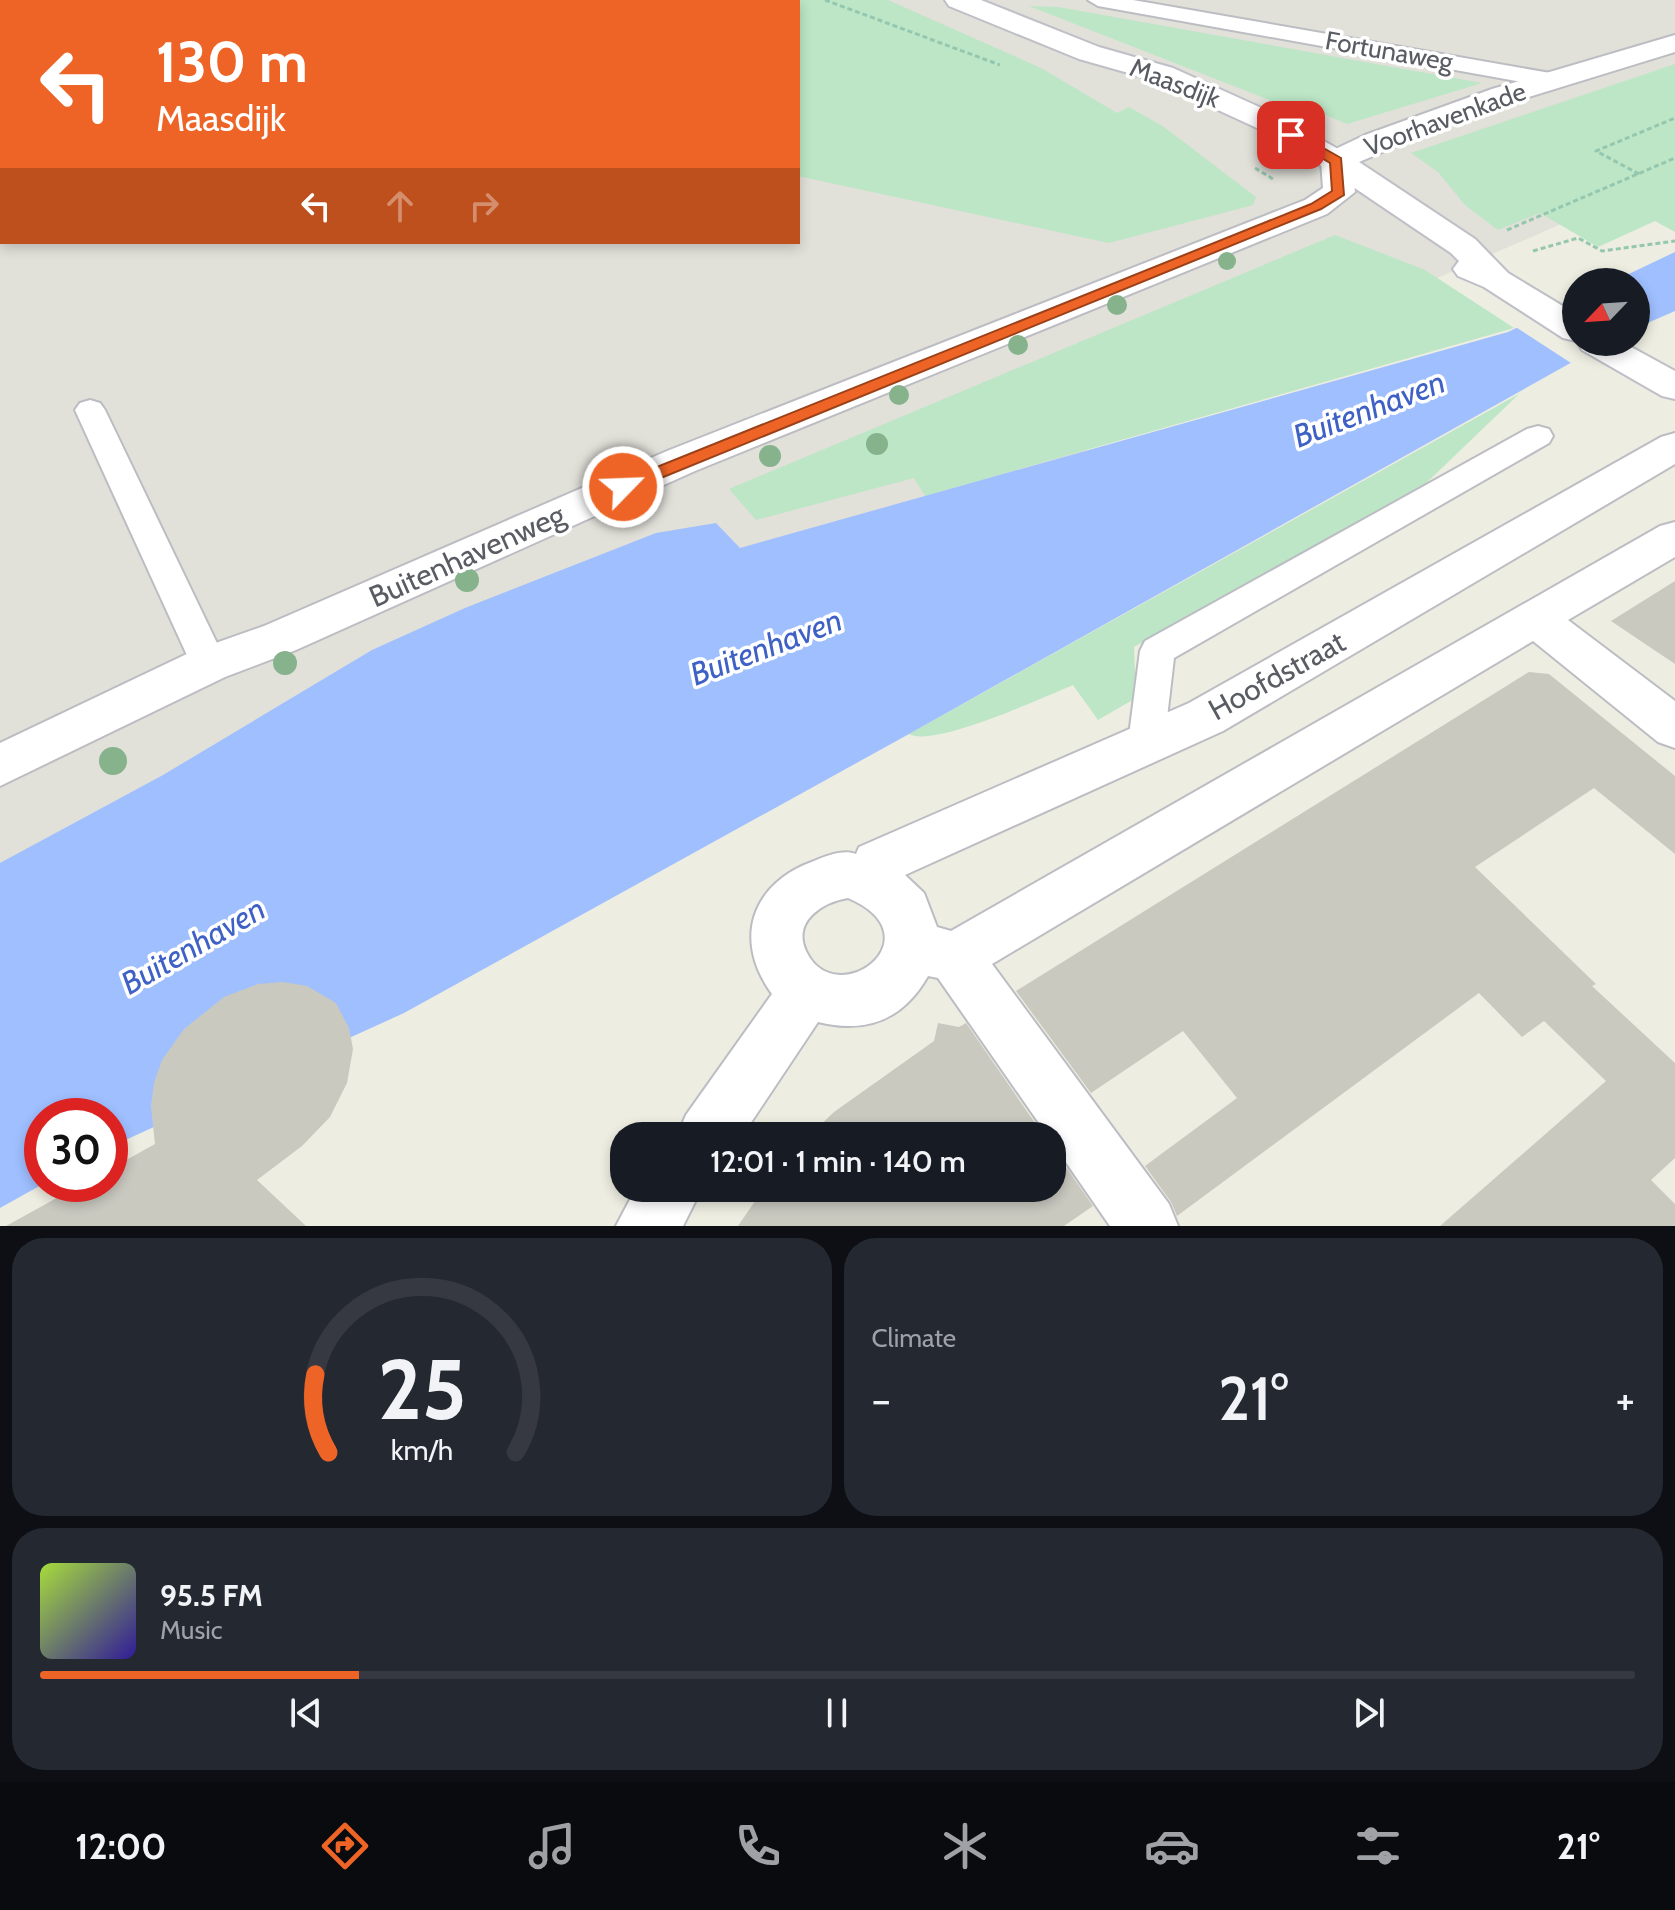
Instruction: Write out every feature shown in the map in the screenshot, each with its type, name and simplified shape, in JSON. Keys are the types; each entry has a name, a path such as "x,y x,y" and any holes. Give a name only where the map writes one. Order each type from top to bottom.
{"street":[{"name":"Maasdijk","path":"958,0 1089,53 1121,74 1172,96 1241,133 1437,255 1496,280 1562,321"},
{"name":"Fortunaweg","path":"1556,81 1675,43"},
{"name":"Voorhavenkade","path":"1330,187 1419,123 1556,81"},
{"name":"Buitenhavenweg","path":"0,766 209,664 280,638 681,461 1330,187"},
{"name":"Maasdijk","path":"1620,356 1675,387"},
{"name":"Hoofdstraat","path":"870,880 877,863 1206,717 1675,446"},
{"path":"1147,1226 933,952 911,927 904,906 889,891 870,880 850,875 829,876 808,884 792,898 781,915 777,936 780,956 790,975 807,990 827,999 850,1001 873,996 891,985 905,968 933,952 1534,618 1675,537"},
{"path":"1534,618 1675,728"},
{"path":"717,1122 807,990"},
{"path":"647,1226 663,1202"}],"lane":[{"name":"Fortunaweg","path":"1098,0 1556,81"},
{"path":"90,410 209,664"},
{"path":"1146,743 1157,651 1538,436"}],"path":[{"path":"825,0 1011,69"},
{"path":"1639,174 1596,151 1675,118"},
{"path":"1498,233 1675,158"},
{"path":"1254,168 1330,187"},
{"path":"1537,249 1578,238 1602,251 1675,241"}],"shaded area":[{"path":"800,0 1675,0 1675,174 1264,354 0,1034 0,244 800,244"}],"green space":[{"path":"800,0 888,0 1041,68 1117,113 1129,107 1164,127 1256,197 1253,205 1109,243 800,176"},
{"path":"1029,6 1058,7 1482,83 1347,124 1309,108 1277,103"},
{"path":"1675,64 1675,232 1655,221 1598,247 1540,213 1498,230 1465,205 1438,172 1411,153"},
{"path":"1335,235 1425,270 1514,328 925,496 914,478 756,520 729,489"},
{"path":"1519,394 1419,490 1134,647 1136,698 1098,720 1073,685 964,728 941,734 909,734"}],"water":[{"path":"1675,252 1675,311 1650,322 1650,268 1641,268"},
{"name":"Buitenhaven","path":"1562,306 1562,356 1583,356 404,1013 128,1139 128,1098 24,1098 24,1195 0,1208 0,863 163,775 372,650 465,608 656,533 716,523 740,548 1508,332"}],"pier":[{"path":"1562,304 1562,356 1585,356 1571,363 1514,326"}],"building":[{"path":"1675,581 1675,664 1611,621"},
{"path":"1529,672 1549,674 1675,776 1675,854 1594,788 1475,867 1596,984 1592,986 1675,1063 1675,1158 1651,1180 1675,1204 1675,1226 1440,1226 1606,1081 1544,1021 1522,1037 1479,993 1177,1216 1171,1202 1145,1166 1237,1098 1183,1031 1091,1093 1016,991"},
{"path":"283,982 307,986 336,1003 349,1028 353,1049 347,1083 330,1117 302,1146 257,1180 306,1226 6,1226 49,1202 128,1202 128,1159 155,1144 151,1106 154,1083 162,1060 184,1029 224,997 258,984"},
{"path":"938,1023 959,1027 966,1023 1034,1122 824,1122 834,1112 934,1041"},
{"path":"1066,1167 1093,1206 1064,1226 738,1226 754,1202 1066,1202"}],"route":[{"path":"623,487 1316,207 1339,192 1336,161 1291,135"}]}
